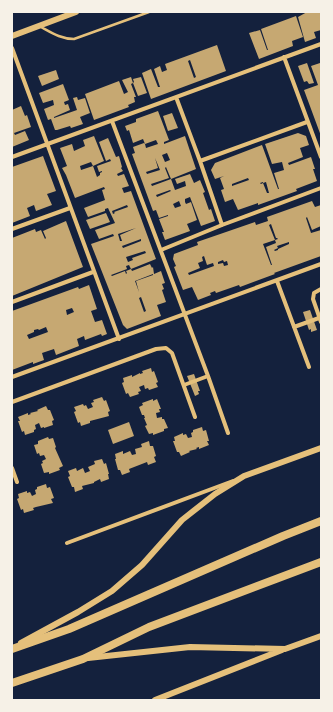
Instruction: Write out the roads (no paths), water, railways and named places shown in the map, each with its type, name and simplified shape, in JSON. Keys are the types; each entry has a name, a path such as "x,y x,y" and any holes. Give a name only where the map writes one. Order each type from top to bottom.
{"highway":[{"path":"12,648 69,629 321,521"},
{"path":"12,683 83,659 149,627 321,562"}],"main road":[{"path":"12,36 76,12"},
{"path":"12,648 78,612 112,590 142,565 182,520 215,494 244,476 321,448"},
{"path":"155,700 321,636"},
{"path":"83,659 190,647 285,649"}],"street":[{"path":"12,157 321,44"},
{"path":"12,48 119,339"},
{"path":"284,57 321,157"},
{"path":"176,97 222,225"},
{"path":"112,121 228,433"},
{"path":"200,161 307,122"},
{"path":"161,250 222,225 321,188"},
{"path":"12,229 70,208"},
{"path":"12,377 321,264"},
{"path":"12,302 94,272"},
{"path":"277,281 309,367"},
{"path":"294,327 320,320 314,305 313,296 321,288"},
{"path":"12,402 162,348 170,350 172,353 195,417"},
{"path":"184,385 208,376"},
{"path":"12,468 17,482"},
{"path":"68,543 244,476"}],"lane":[{"path":"39,26 58,36 67,39 74,39 149,12"}]}
